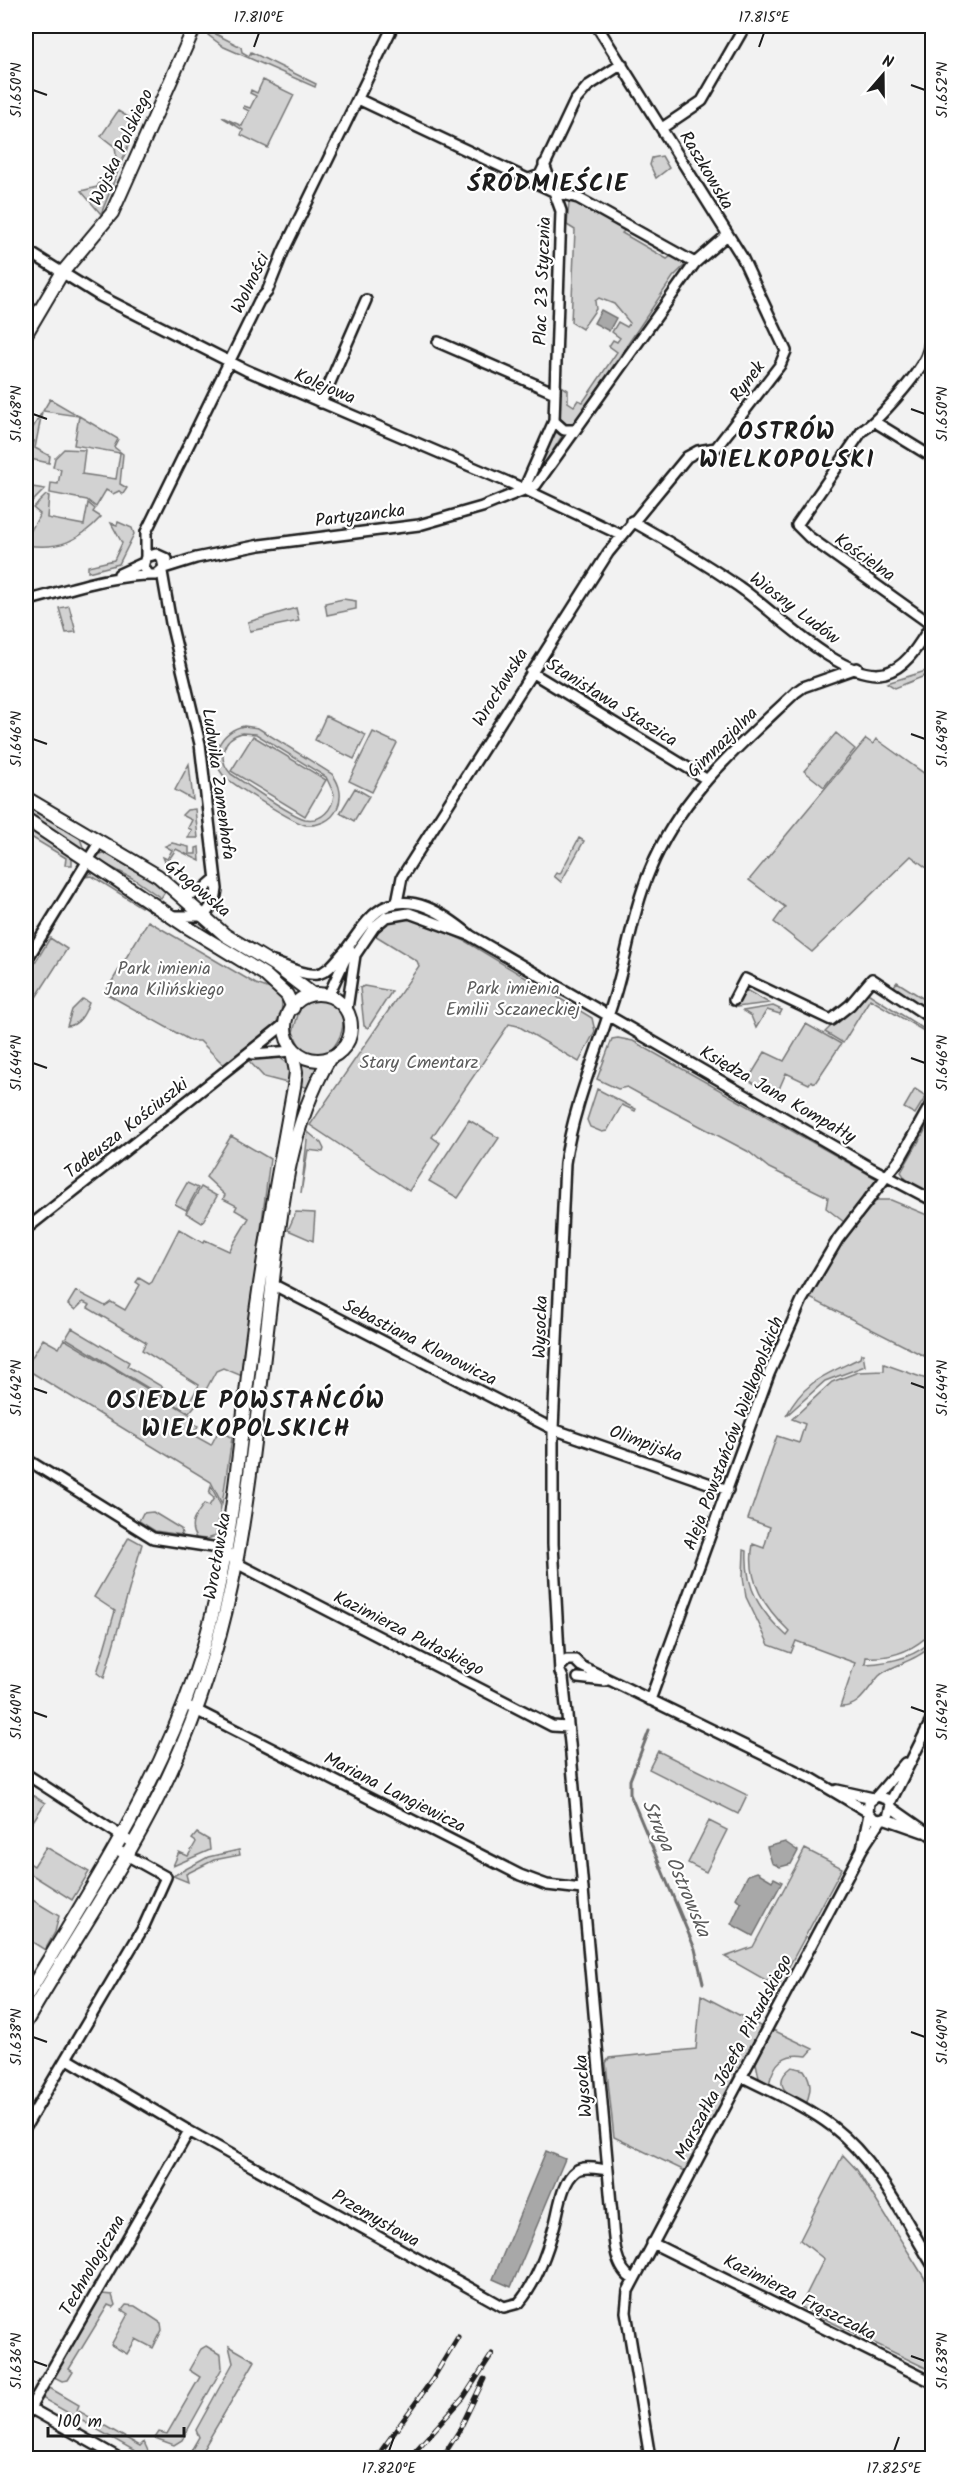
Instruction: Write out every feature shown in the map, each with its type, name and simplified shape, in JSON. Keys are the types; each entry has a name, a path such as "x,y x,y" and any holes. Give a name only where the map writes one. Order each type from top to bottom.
{"main road":[{"name":"Wojska Polskiego","path":"26,334 62,273 112,213 195,26"},
{"name":"Głogowska","path":"26,798 158,876 232,940 266,959 311,993"},
{"name":"Głogowska","path":"26,819 170,916 264,974 287,995 293,1008"},
{"path":"311,993 329,994 347,1009 351,1021 350,1035 343,1047 329,1059 315,1060 292,1051 286,1037 286,1023 293,1008 311,993"},
{"name":"Wrocławska","path":"127,1839 161,1763 205,1642 225,1549 260,1280 294,1087 296,1072 292,1051"},
{"name":"Wrocławska","path":"26,2022 120,1851 172,1769 197,1709 222,1627 236,1563 282,1198 297,1131 329,1059"},
{"name":"Wrocławska","path":"26,1997 120,1851"}],"street":[{"name":"Wolności","path":"145,560 145,535 259,301 267,292 283,252 393,26"},
{"name":"Raszkowska","path":"597,26 742,257 781,336"},
{"path":"662,128 702,100 745,26"},
{"path":"925,26 933,30"},
{"path":"529,179 538,177 574,101 588,86 622,64"},
{"path":"358,99 555,192"},
{"path":"544,164 555,192"},
{"name":"Plac 23 Stycznia","path":"555,192 581,199 695,263"},
{"name":"Plac 23 Stycznia","path":"525,489 554,421 561,211 555,192"},
{"path":"525,489 536,484 695,263 727,235"},
{"name":"Kolejowa","path":"26,250 110,300 254,374 525,489 621,535"},
{"path":"321,403 366,300"},
{"path":"933,315 926,356 875,422 933,457"},
{"name":"Rynek","path":"689,455 716,448 784,356 786,348 781,336"},
{"path":"438,342 522,381 555,393"},
{"path":"554,421 564,430 573,430"},
{"name":"Kościelna","path":"875,422 862,431 797,525 809,537 932,624"},
{"name":"Wrocławska","path":"397,902 402,877 531,672 621,535 689,455"},
{"name":"Partyzancka","path":"26,601 158,570 196,558 260,545 419,525 482,507 525,489"},
{"name":"Wiosny Ludów","path":"632,521 742,588 818,650 857,668 878,674 896,668 906,661 932,624"},
{"path":"145,560 156,554 158,570"},
{"name":"Ludwika Zamenhofa","path":"145,560 158,570 200,744 216,897 204,916"},
{"name":"Partyzancka","path":"104,581 145,560"},
{"name":"Gimnazjalna","path":"608,1016 649,873 665,838 706,779 799,689 857,668"},
{"name":"Stanisława Staszica","path":"531,672 706,779"},
{"path":"26,961 100,842"},
{"name":"Ludwika Zamenhofa","path":"181,894 199,893 215,879"},
{"path":"266,959 308,974 319,974 332,966 377,912 397,902 413,902 430,909 458,924 471,936"},
{"path":"347,1009 351,968 359,947 380,920 403,912 471,936"},
{"path":"170,916 204,916"},
{"name":"Księdza Jana Kompałły","path":"471,936 887,1176 933,1200"},
{"path":"329,994 354,942"},
{"path":"734,1000 745,979 831,1020 850,1005 873,980 933,1019"},
{"name":"Wysocka","path":"608,1016 571,1130 565,1163 553,1429 553,1544 561,1666 571,1679 565,1701 608,2170 618,2261 621,2270 633,2279"},
{"name":"Tadeusza Kościuszki","path":"26,1229 248,1056 286,1023"},
{"name":"Tadeusza Kościuszki","path":"248,1056 266,1051 292,1051"},
{"name":"Aleja Powstańców Wielkopolskich","path":"650,1700 769,1374 802,1300 838,1239 887,1176 933,1102"},
{"name":"Sebastiana Klonowicza","path":"272,1284 553,1429"},
{"name":"Olimpijska","path":"553,1429 728,1490"},
{"path":"26,1459 153,1538 225,1549 236,1563"},
{"name":"Kazimierza Pułaskiego","path":"236,1563 552,1726 568,1727"},
{"path":"561,1645 571,1659 581,1666 821,1784 874,1819 884,1819 932,1835"},
{"path":"561,1666 571,1659"},
{"path":"571,1679 581,1666"},
{"path":"571,1679 596,1678 627,1689"},
{"name":"Mariana Langiewicza","path":"184,1704 520,1875 547,1885 582,1889"},
{"path":"862,1849 884,1819 914,1752 933,1719"},
{"path":"862,1849 868,1804 914,1752"},
{"path":"26,1774 127,1839"},
{"path":"821,1784 856,1797 885,1798 932,1835"},
{"name":"Marszałka Józefa Piłsudskiego","path":"633,2279 862,1849"},
{"path":"26,2126 143,1928 166,1876 120,1851"},
{"name":"Przemysłowa","path":"66,2058 189,2131 504,2307 519,2303 532,2282 548,2247 564,2192 574,2172 581,2168 608,2170"},
{"path":"741,2076 814,2115 847,2139 873,2167 933,2264"},
{"name":"Technologiczna","path":"28,2411 189,2131"},
{"name":"Kazimierza Frąszczaka","path":"652,2243 933,2382"},
{"path":"633,2279 626,2298 626,2312 650,2458"},
{"path":"28,2411 119,2458"}],"green space":[{"path":"210,31 241,47 242,52 249,56 251,52 316,84 315,87 224,47 208,35"},
{"path":"263,80 294,95 268,148 241,135 243,130 222,117 242,126 249,111 243,108 244,106 250,108 256,96 250,93 251,90 257,93"},
{"path":"118,111 135,121 134,131 101,214 81,191 97,187 116,155 115,147 101,136"},
{"path":"662,156 669,168 656,178 650,165 652,158"},
{"path":"576,200 627,228 622,233 667,259 674,254 685,265 673,277 601,384 583,415 567,427 557,419 560,385 568,390 568,402 574,406 578,400 583,402 617,352 609,346 613,340 617,342 620,338 612,332 618,322 627,327 630,323 614,304 599,298 595,301 596,309 582,329 571,322 575,230 567,225 569,203"},
{"path":"50,399 76,414 78,416 43,411"},
{"path":"42,412 35,448 50,456 49,463 30,459 34,441 26,442 26,428 31,431"},
{"path":"79,416 118,439 114,447 123,454 120,484 127,488 123,494 119,491 113,494 106,490 96,507 87,500 50,493 51,483 58,484 61,469 53,467 55,458 64,449 85,450 82,474 116,479 120,453 74,445"},
{"path":"554,431 562,436 533,483 529,482"},
{"path":"26,486 45,489 29,505 26,503"},
{"path":"46,495 49,496 47,518 84,525 88,503 95,509 93,512 101,517 85,532 68,542 49,546 26,545 26,534 29,534 40,514 33,508"},
{"path":"118,522 132,528 134,534 119,564 88,572 88,566 114,560 122,543 111,523 117,525"},
{"path":"343,599 356,601 356,609 327,615 325,603"},
{"path":"69,606 76,632 66,633 59,608"},
{"path":"296,608 299,621 250,631 248,622"},
{"path":"932,669 932,673 895,688 887,683"},
{"path":"326,716 366,735 354,759 315,740"},
{"path":"244,726 258,728 332,774 339,786 340,795 335,813 324,822 306,825 300,823 263,803 223,775 216,759 219,744 236,728","holes":["242,733 256,734 326,777 334,794 331,805 325,813 317,818 305,819 279,806 231,774 224,762 226,744 230,739"]},
{"path":"373,732 397,743 372,792 349,781"},
{"path":"836,733 855,749 824,787 804,771"},
{"path":"253,736 326,780 305,816 231,771"},
{"path":"866,739 873,744 876,739 932,779 932,872 911,856 812,952 774,922 785,907 749,880"},
{"path":"189,764 193,800 175,790"},
{"path":"355,788 369,796 354,821 340,813"},
{"path":"26,803 79,835 84,850 26,812"},
{"path":"195,809 198,838 188,838 192,830 188,828 192,820 182,815 187,810"},
{"path":"26,825 72,857 72,865 65,865 66,858 26,834"},
{"path":"579,838 584,841 561,882 554,876 556,873 560,874"},
{"path":"172,843 189,847 189,854 196,854 196,848 199,847 200,861 176,849 166,864 163,857 167,859 172,850 165,846"},
{"path":"103,853 111,854 167,889 161,898 134,879 95,859 94,857"},
{"path":"96,873 143,904 141,907 92,876 85,877"},
{"path":"199,917 283,978 280,982 184,920"},
{"name":"Stary Cmentarz","path":"411,917 465,941 592,1018 595,1031 579,1062 518,1026 509,1024 432,1137 440,1143 409,1191 310,1125 419,966 417,961 373,934 388,919"},
{"name":"Park imienia Jana Kilińskiego","path":"148,921 256,984 279,992 282,1004 275,1025 256,1044 226,1067 200,1041 191,1041 105,993"},
{"path":"50,938 67,949 26,1013 26,978"},
{"path":"897,982 932,1004 932,1014 894,986"},
{"path":"364,986 392,991 368,1028 364,1026 360,988"},
{"path":"746,990 769,1003 736,1007"},
{"path":"866,992 932,1036 870,999 843,1043 825,1032"},
{"path":"83,999 89,1003 83,1015 75,1024 67,1026 72,1010"},
{"path":"313,1000 326,1001 335,1005 343,1021 342,1031 337,1041 321,1058 301,1049 293,1032 301,1004"},
{"path":"773,1006 782,1010 780,1014 767,1010 756,1028 751,1016 743,1011"},
{"path":"806,1024 841,1044 815,1083 811,1081 809,1084 786,1073 776,1096 748,1080 765,1052 784,1061"},
{"path":"612,1039 633,1041 877,1179 844,1222 826,1208 828,1197 769,1168 749,1152 627,1087 618,1089 597,1079"},
{"path":"277,1056 290,1065 291,1084 264,1077 249,1061 258,1057"},
{"path":"299,1058 320,1066 309,1088 298,1085"},
{"path":"597,1089 636,1109 635,1111 622,1105 607,1131 602,1132 590,1127 587,1120"},
{"path":"915,1089 926,1096 915,1114 904,1108"},
{"path":"932,1111 932,1194 907,1181 901,1172 927,1127"},
{"path":"469,1120 499,1138 458,1198 429,1181"},
{"path":"308,1132 321,1143 324,1149 323,1152 308,1150 301,1193"},
{"path":"231,1136 270,1159 242,1376 223,1368 216,1371 202,1397 189,1413 66,1338 72,1328 129,1362 127,1366 189,1403 199,1385 142,1350 146,1342 88,1308 90,1305 83,1302 75,1310 68,1304 76,1291 105,1306 111,1302 125,1310 140,1285 136,1282 139,1278 149,1284 152,1282 179,1229 203,1243 205,1240 229,1251 249,1218 235,1210 237,1206 223,1199 225,1195 206,1177"},
{"path":"187,1183 198,1188 186,1210 175,1204"},
{"path":"201,1187 217,1196 202,1223 186,1213"},
{"path":"877,1200 891,1200 932,1217 932,1360 808,1297 842,1241"},
{"path":"296,1212 315,1213 313,1241 288,1230"},
{"path":"43,1339 59,1348 64,1339 193,1416 191,1421 198,1426 193,1435 211,1445 219,1430 232,1438 222,1504 211,1482 26,1369 26,1360 29,1362"},
{"path":"863,1354 865,1366 825,1381 786,1416 809,1386 827,1374 860,1358"},
{"path":"884,1364 932,1381 932,1632 918,1644 902,1652 894,1655 866,1657 865,1664 910,1655 932,1640 932,1645 919,1655 884,1672 858,1701 840,1707 855,1663 796,1641 791,1653 769,1645 746,1597 743,1577 744,1550 747,1551 749,1577 756,1598 769,1618 787,1636 790,1632 765,1603 752,1570 753,1544 764,1548 770,1527 748,1519 777,1436 799,1443 805,1424 792,1419 832,1382 858,1372 884,1371"},
{"path":"211,1486 221,1506 216,1536 207,1539 196,1538 192,1524 204,1504 209,1506 214,1498 209,1494"},
{"path":"153,1512 181,1529 182,1535 155,1531 139,1521 143,1513"},
{"path":"129,1537 142,1544 104,1678 97,1673 115,1611 94,1597"},
{"path":"658,1751 747,1795 738,1814 649,1769"},
{"path":"32,1795 45,1803 26,1832 26,1806"},
{"path":"709,1821 727,1830 706,1872 688,1863"},
{"path":"197,1833 209,1840 210,1850 173,1866 179,1852 188,1856 196,1842 192,1839"},
{"path":"46,1847 89,1872 72,1900 26,1871 26,1861 34,1866"},
{"path":"805,1849 842,1868 778,1987 725,1957 753,1947"},
{"path":"239,1850 240,1855 214,1860 186,1874 188,1882 173,1876 208,1857"},
{"path":"26,1896 59,1916 55,1932 45,1950 26,1938"},
{"path":"701,1995 762,2027 685,2171 614,2137 606,2063 609,2058 696,2049"},
{"path":"773,2030 813,2049 807,2056 792,2056 781,2060 769,2084 759,2078 756,2063"},
{"path":"792,2067 804,2070 810,2082 807,2102 803,2104 787,2093 782,2083 782,2078"},
{"path":"843,2155 857,2170 932,2290 932,2371 800,2307 824,2259 800,2240"},
{"path":"102,2294 112,2295 115,2305 113,2307 108,2305 69,2369 73,2372 68,2380 62,2381 54,2377"},
{"path":"126,2305 135,2306 161,2323 162,2330 153,2348 136,2339 127,2354 111,2345 128,2314 122,2310"},
{"path":"206,2346 221,2355 222,2368 182,2440 174,2445 155,2438 159,2432 167,2434 200,2377 189,2370 201,2349"},
{"path":"229,2346 255,2361 198,2458 172,2458 177,2455 188,2456 199,2437 196,2430 233,2363"},
{"path":"48,2387 79,2405 77,2410 140,2446 144,2442 148,2451 162,2458 152,2456 147,2458 42,2398"}],"shaded area":[{"path":"601,310 616,318 609,331 594,323"},
{"path":"785,1842 798,1851 791,1864 780,1867 772,1863 767,1847"},
{"path":"757,1872 772,1881 774,1878 782,1882 753,1936 731,1924 741,1903 736,1898 748,1875"},
{"path":"546,2151 565,2159 511,2287 493,2279"}],"waterway":[{"name":"Struga Ostrowska","path":"649,1731 630,1780 630,1794 695,1949 703,1983"}],"railway":[{"path":"376,2458 432,2380 458,2337"},
{"path":"409,2458 464,2397 492,2354"},
{"path":"442,2458 459,2431 484,2379"}],"district":[{"name":"ŚRÓDMIEŚCIE","path":"548,183"},
{"name":"OSTRÓW WIELKOPOLSKI","path":"787,445"},
{"name":"OSIEDLE POWSTAŃCÓW WIELKOPOLSKICH","path":"246,1414"}],"park label":[{"name":"Park imienia Emilii Sczaneckiej","path":"513,998"}]}
